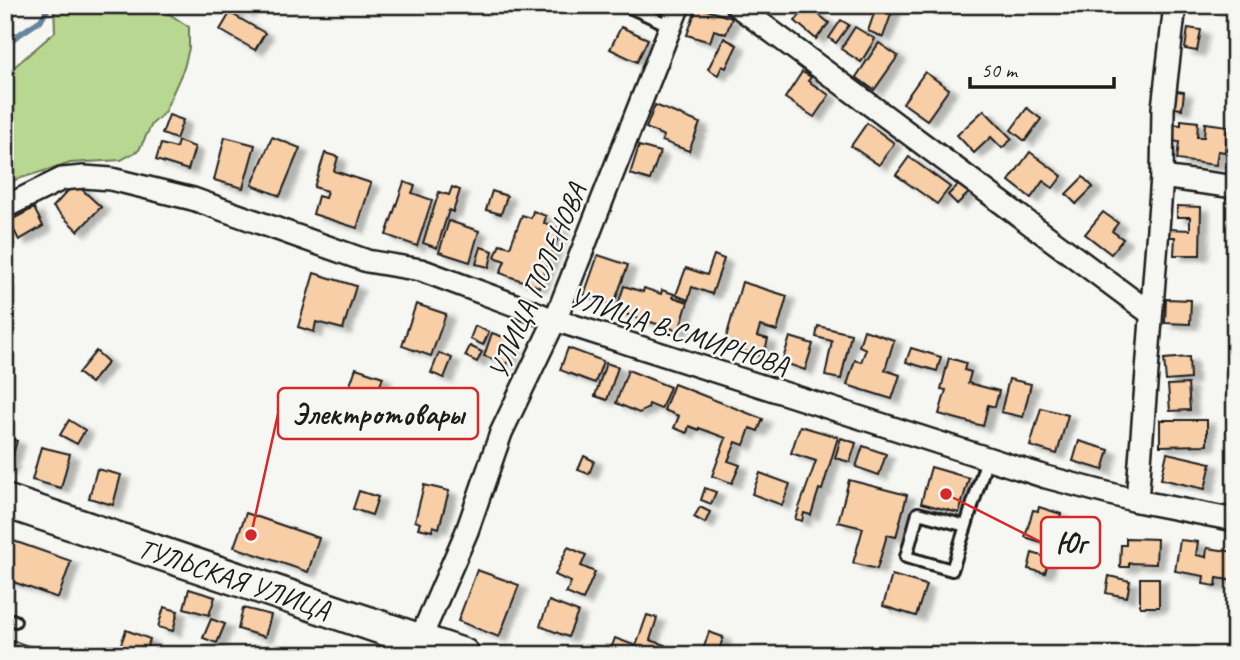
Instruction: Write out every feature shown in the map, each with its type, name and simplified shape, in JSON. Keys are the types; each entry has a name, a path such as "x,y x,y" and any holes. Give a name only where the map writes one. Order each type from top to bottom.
{"main road":[{"name":"ТУЛЬСКАЯ УЛИЦА","path":"5,501 416,648 463,655"}],"street":[{"name":"УЛИЦА ПОЛЕНОВА","path":"416,648 467,531 502,433 555,320 679,5"},
{"path":"736,5 1150,313"},
{"path":"1137,501 1162,177 1163,108 1175,5"},
{"path":"1162,177 1235,187"},
{"name":"УЛИЦА В.СМИРНОВА","path":"5,207 62,179 111,179 192,200 367,261 421,271 555,320 1046,477 1137,501 1235,520"}],"lane":[{"path":"625,5 671,26"},
{"path":"966,526 918,513 906,557 952,570 966,526 987,458"}],"green space":[{"path":"54,5 175,5 168,13 189,27 189,48 184,68 164,113 152,124 139,150 121,160 70,163 5,183 5,71 13,68 55,32"}],"building":[{"path":"219,5 252,5 246,13 238,8 235,12"},
{"path":"877,5 893,9 883,37 868,31"},
{"path":"808,6 829,23 816,39 795,21"},
{"path":"697,7 732,18 726,34 714,30 710,42 687,35"},
{"path":"230,13 265,33 255,50 220,30"},
{"path":"841,20 849,25 836,43 829,38"},
{"path":"621,27 648,39 637,62 610,49"},
{"path":"855,27 875,39 861,62 841,49"},
{"path":"1188,28 1201,30 1197,51 1185,49"},
{"path":"724,38 737,45 726,68 722,66 718,75 708,69"},
{"path":"879,43 898,56 874,90 856,77"},
{"path":"802,72 811,77 808,81 829,95 814,117 785,98"},
{"path":"925,72 949,89 927,120 903,103"},
{"path":"1170,90 1184,92 1182,109 1168,107"},
{"path":"655,105 700,123 689,151 662,141 664,136 646,128"},
{"path":"1027,108 1041,119 1025,141 1011,130"},
{"path":"984,110 1012,139 1002,148 991,137 974,153 957,135"},
{"path":"169,115 183,120 176,139 162,134"},
{"path":"1181,120 1198,122 1197,137 1204,137 1205,123 1228,126 1225,152 1218,151 1216,165 1177,160 1179,142 1172,141 1173,124 1181,125"},
{"path":"867,123 894,143 879,165 851,146"},
{"path":"225,137 255,145 243,188 214,180"},
{"path":"272,137 300,148 280,196 252,185"},
{"path":"178,141 195,147 188,170 156,160 161,144 176,148"},
{"path":"639,146 660,152 650,180 630,174"},
{"path":"1030,152 1062,176 1053,188 1043,181 1031,198 1009,181"},
{"path":"325,153 338,157 334,171 371,183 357,228 313,214 318,196 325,198 327,191 314,187"},
{"path":"909,157 950,187 937,204 896,175"},
{"path":"1083,177 1093,187 1076,204 1066,194"},
{"path":"964,179 974,188 957,204 948,195"},
{"path":"404,182 415,186 412,193 432,200 417,246 386,235"},
{"path":"75,183 101,207 78,231 53,207"},
{"path":"452,187 460,190 453,212 449,210 437,248 423,243 439,192 449,195"},
{"path":"492,191 507,196 501,214 486,210"},
{"path":"1177,206 1201,207 1200,255 1174,255 1175,237 1168,237 1168,229 1190,230 1190,217 1177,217"},
{"path":"34,208 43,226 19,240 9,221"},
{"path":"533,211 546,216 544,223 561,229 539,287 500,273 505,261 495,257 500,244 510,247 522,215 531,218"},
{"path":"1103,212 1118,223 1112,231 1123,239 1111,254 1085,234"},
{"path":"449,221 479,231 470,262 439,252"},
{"path":"481,247 493,251 489,267 476,264"},
{"path":"598,255 628,265 613,306 584,295"},
{"path":"714,255 724,259 712,294 692,287 688,300 676,295 686,268 707,275"},
{"path":"314,273 356,286 343,329 316,322 314,332 298,327"},
{"path":"742,282 787,296 777,331 760,326 757,336 768,339 763,357 724,345"},
{"path":"624,286 643,292 644,288 661,294 662,290 688,302 679,331 616,311"},
{"path":"1166,299 1191,300 1190,324 1165,323"},
{"path":"416,304 446,314 431,356 402,346"},
{"path":"475,326 489,332 483,345 470,339"},
{"path":"818,326 851,334 841,379 825,376 832,341 816,337"},
{"path":"864,330 894,340 885,370 900,375 892,399 847,385 855,360 861,362 866,349 859,346"},
{"path":"492,333 515,341 507,364 484,356"},
{"path":"790,337 813,344 805,370 782,362"},
{"path":"470,346 482,352 477,362 465,356"},
{"path":"568,348 603,361 595,383 560,370"},
{"path":"911,348 941,357 937,371 906,362"},
{"path":"96,351 108,362 91,383 78,373"},
{"path":"439,353 452,358 444,378 431,373"},
{"path":"1189,357 1190,379 1166,381 1164,359"},
{"path":"949,358 966,363 964,370 971,372 968,383 999,391 995,407 988,405 983,426 939,414 946,390 941,389"},
{"path":"606,363 618,367 607,400 595,396"},
{"path":"356,368 383,377 372,408 345,399"},
{"path":"628,370 670,387 661,409 649,404 648,408 639,413 616,403"},
{"path":"1009,379 1031,384 1023,417 1001,412"},
{"path":"674,384 763,419 758,431 750,428 744,445 736,442 728,461 740,465 732,483 712,476 726,438 689,426 687,433 674,428 679,416 664,410"},
{"path":"1188,384 1190,410 1170,411 1168,385"},
{"path":"1041,408 1068,415 1057,454 1030,446"},
{"path":"69,420 85,430 77,444 60,435"},
{"path":"1160,420 1207,420 1207,445 1160,446"},
{"path":"800,426 838,437 822,490 819,489 811,515 804,513 802,521 795,519 816,461 791,453"},
{"path":"5,437 17,441 8,470 5,469"},
{"path":"841,438 856,443 850,462 835,458"},
{"path":"1079,441 1109,450 1103,470 1073,461"},
{"path":"863,446 886,454 879,475 856,467"},
{"path":"41,447 70,454 61,488 32,480"},
{"path":"1167,453 1211,463 1205,489 1161,479"},
{"path":"584,456 594,461 589,474 578,470"},
{"path":"931,467 969,478 959,513 921,503"},
{"path":"97,469 121,475 113,505 89,498"},
{"path":"760,473 790,484 782,505 752,494"},
{"path":"849,480 907,495 896,537 887,535 877,569 853,563 863,528 838,522"},
{"path":"424,485 449,491 439,528 433,526 432,531 418,528 420,523 415,521"},
{"path":"705,488 716,492 711,504 701,500"},
{"path":"359,491 378,497 372,515 353,509"},
{"path":"700,507 710,512 705,523 694,517"},
{"path":"1039,507 1061,514 1051,545 1025,537 1033,510 1038,511"},
{"path":"246,513 319,538 308,572 234,547"},
{"path":"5,538 71,561 58,598 5,579"},
{"path":"1126,538 1157,539 1156,564 1129,563 1129,567 1120,567 1121,545 1126,545"},
{"path":"1180,540 1198,542 1196,555 1206,557 1207,548 1235,552 1235,581 1217,578 1216,586 1203,584 1204,576 1175,571"},
{"path":"568,547 586,555 581,566 595,572 583,600 566,593 571,582 555,575"},
{"path":"1032,553 1049,558 1045,573 1028,569"},
{"path":"477,570 519,585 499,637 458,621"},
{"path":"892,575 926,585 916,616 883,606"},
{"path":"1109,576 1130,581 1127,597 1106,593"},
{"path":"1140,578 1159,578 1159,607 1140,607"},
{"path":"189,589 215,597 209,615 184,608"},
{"path":"549,601 578,612 568,637 540,626"},
{"path":"164,607 178,611 173,631 158,627"},
{"path":"243,608 271,615 265,637 238,629"},
{"path":"647,615 657,618 650,640 665,645 661,655 601,655 604,647 611,649 615,638 636,646"},
{"path":"211,619 225,624 217,643 203,638"},
{"path":"126,630 150,639 144,655 117,655"},
{"path":"709,632 723,637 718,655 703,650"},
{"path":"5,638 53,655 5,655"}],"waterway":[{"path":"5,44 41,20 50,5"}],"place":[{"name":"Юг","path":"946,494"},
{"name":"Электротовары","path":"251,535"}]}
